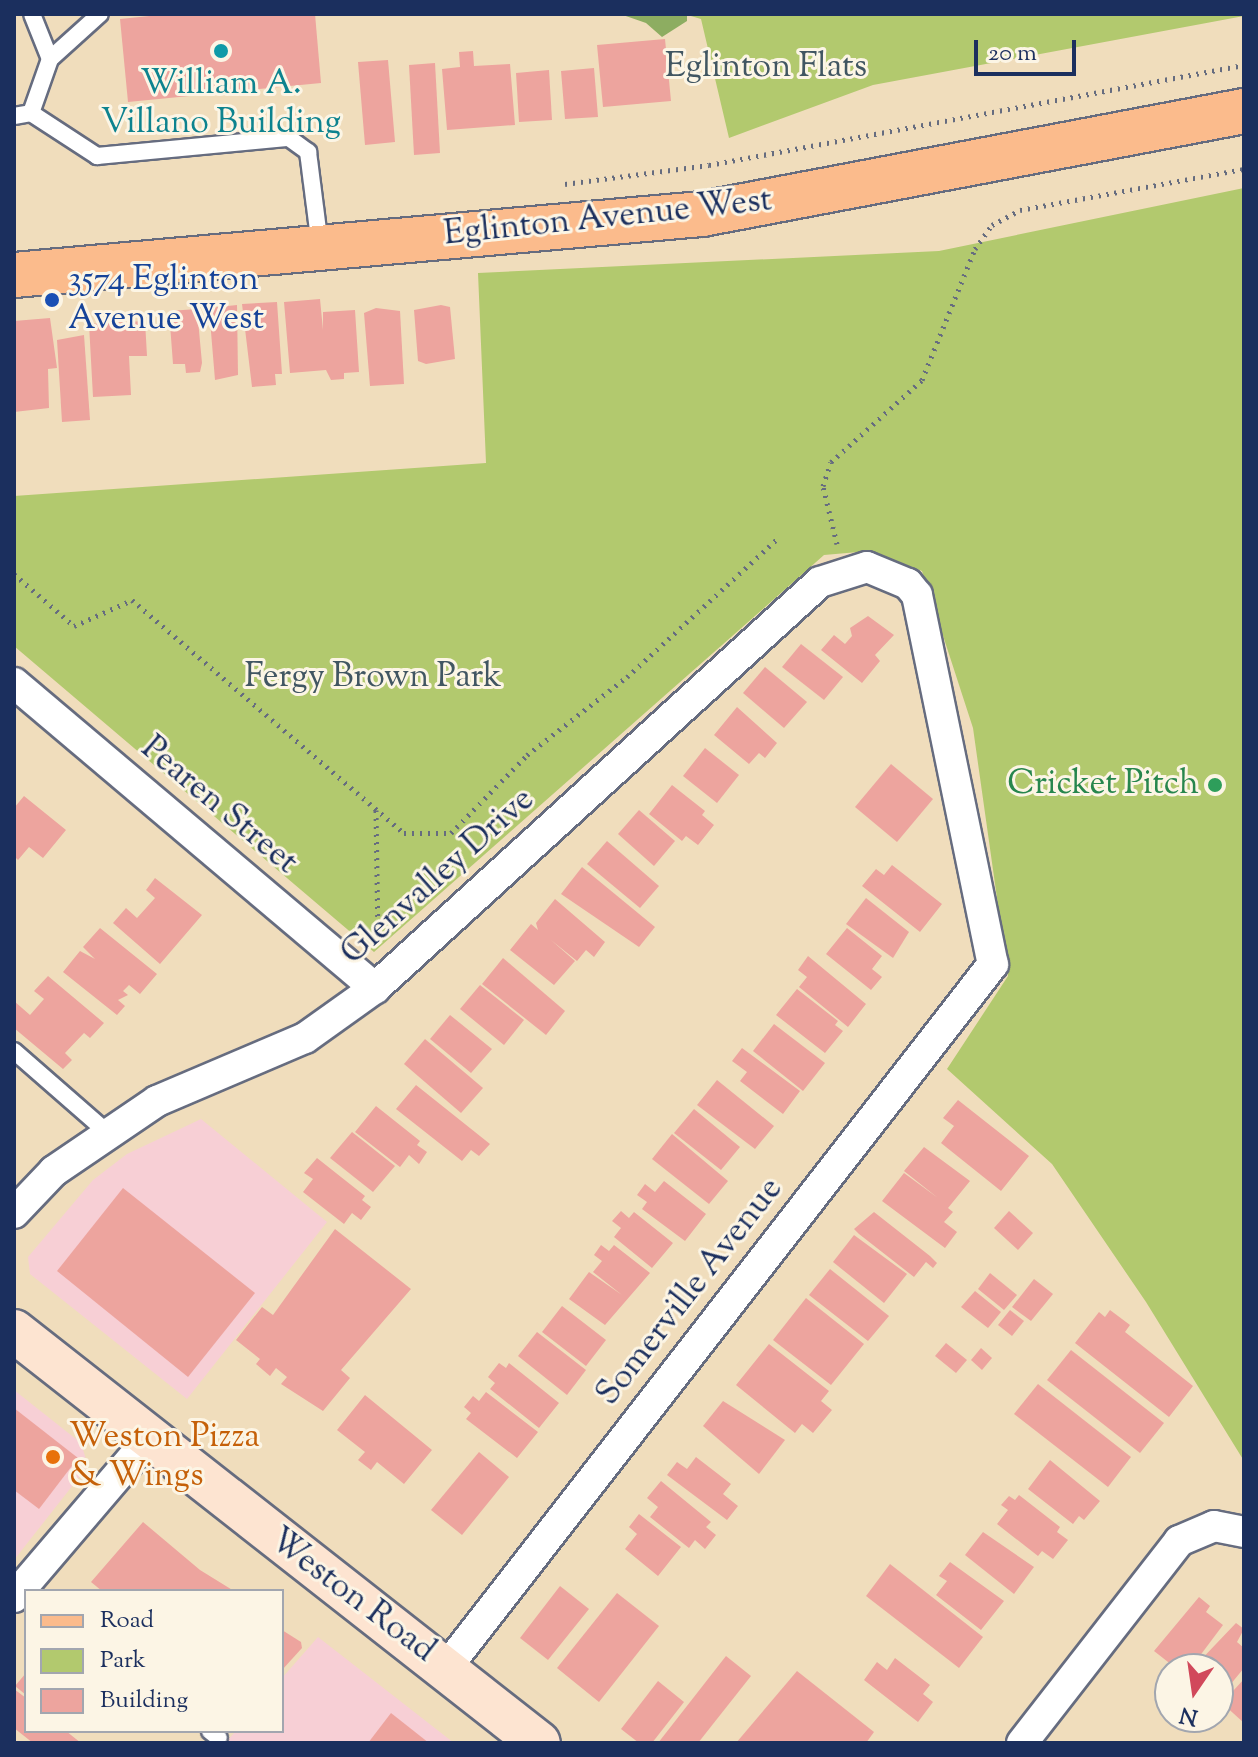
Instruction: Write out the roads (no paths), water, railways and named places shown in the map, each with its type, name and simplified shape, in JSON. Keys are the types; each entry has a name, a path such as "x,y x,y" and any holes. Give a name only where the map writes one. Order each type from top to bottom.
{"main road":[{"name":"Eglinton Avenue West","path":"14,275 702,214 1244,111"},
{"name":"Weston Road","path":"14,1331 148,1440 447,1667 536,1742"}],"street":[{"name":"Glenvalley Drive","path":"14,1213 54,1171 157,1101 305,1038 375,988 797,601 845,570 867,567 887,572 917,595 993,964"},
{"name":"Pearen Street","path":"14,683 375,988"},
{"name":"Somerville Avenue","path":"447,1667 993,964"},
{"path":"26,1589 148,1440"},
{"path":"1022,1743 1179,1541 1214,1526 1244,1532"}],"lane":[{"path":"32,14 50,59"},
{"path":"100,14 50,59 22,114 97,156 289,138 308,152 320,248"},
{"path":"14,1051 108,1133"}],"place":[{"name":"William A. Villano Building","path":"221,51"},
{"name":"3574 Eglinton Avenue West","path":"52,300"},
{"name":"Cricket Pitch","path":"1215,785"},
{"name":"Weston Pizza & Wings","path":"53,1457"}],"park label":[{"name":"Eglinton Flats","path":"766,68"},
{"name":"Fergy Brown Park","path":"373,678"}]}
